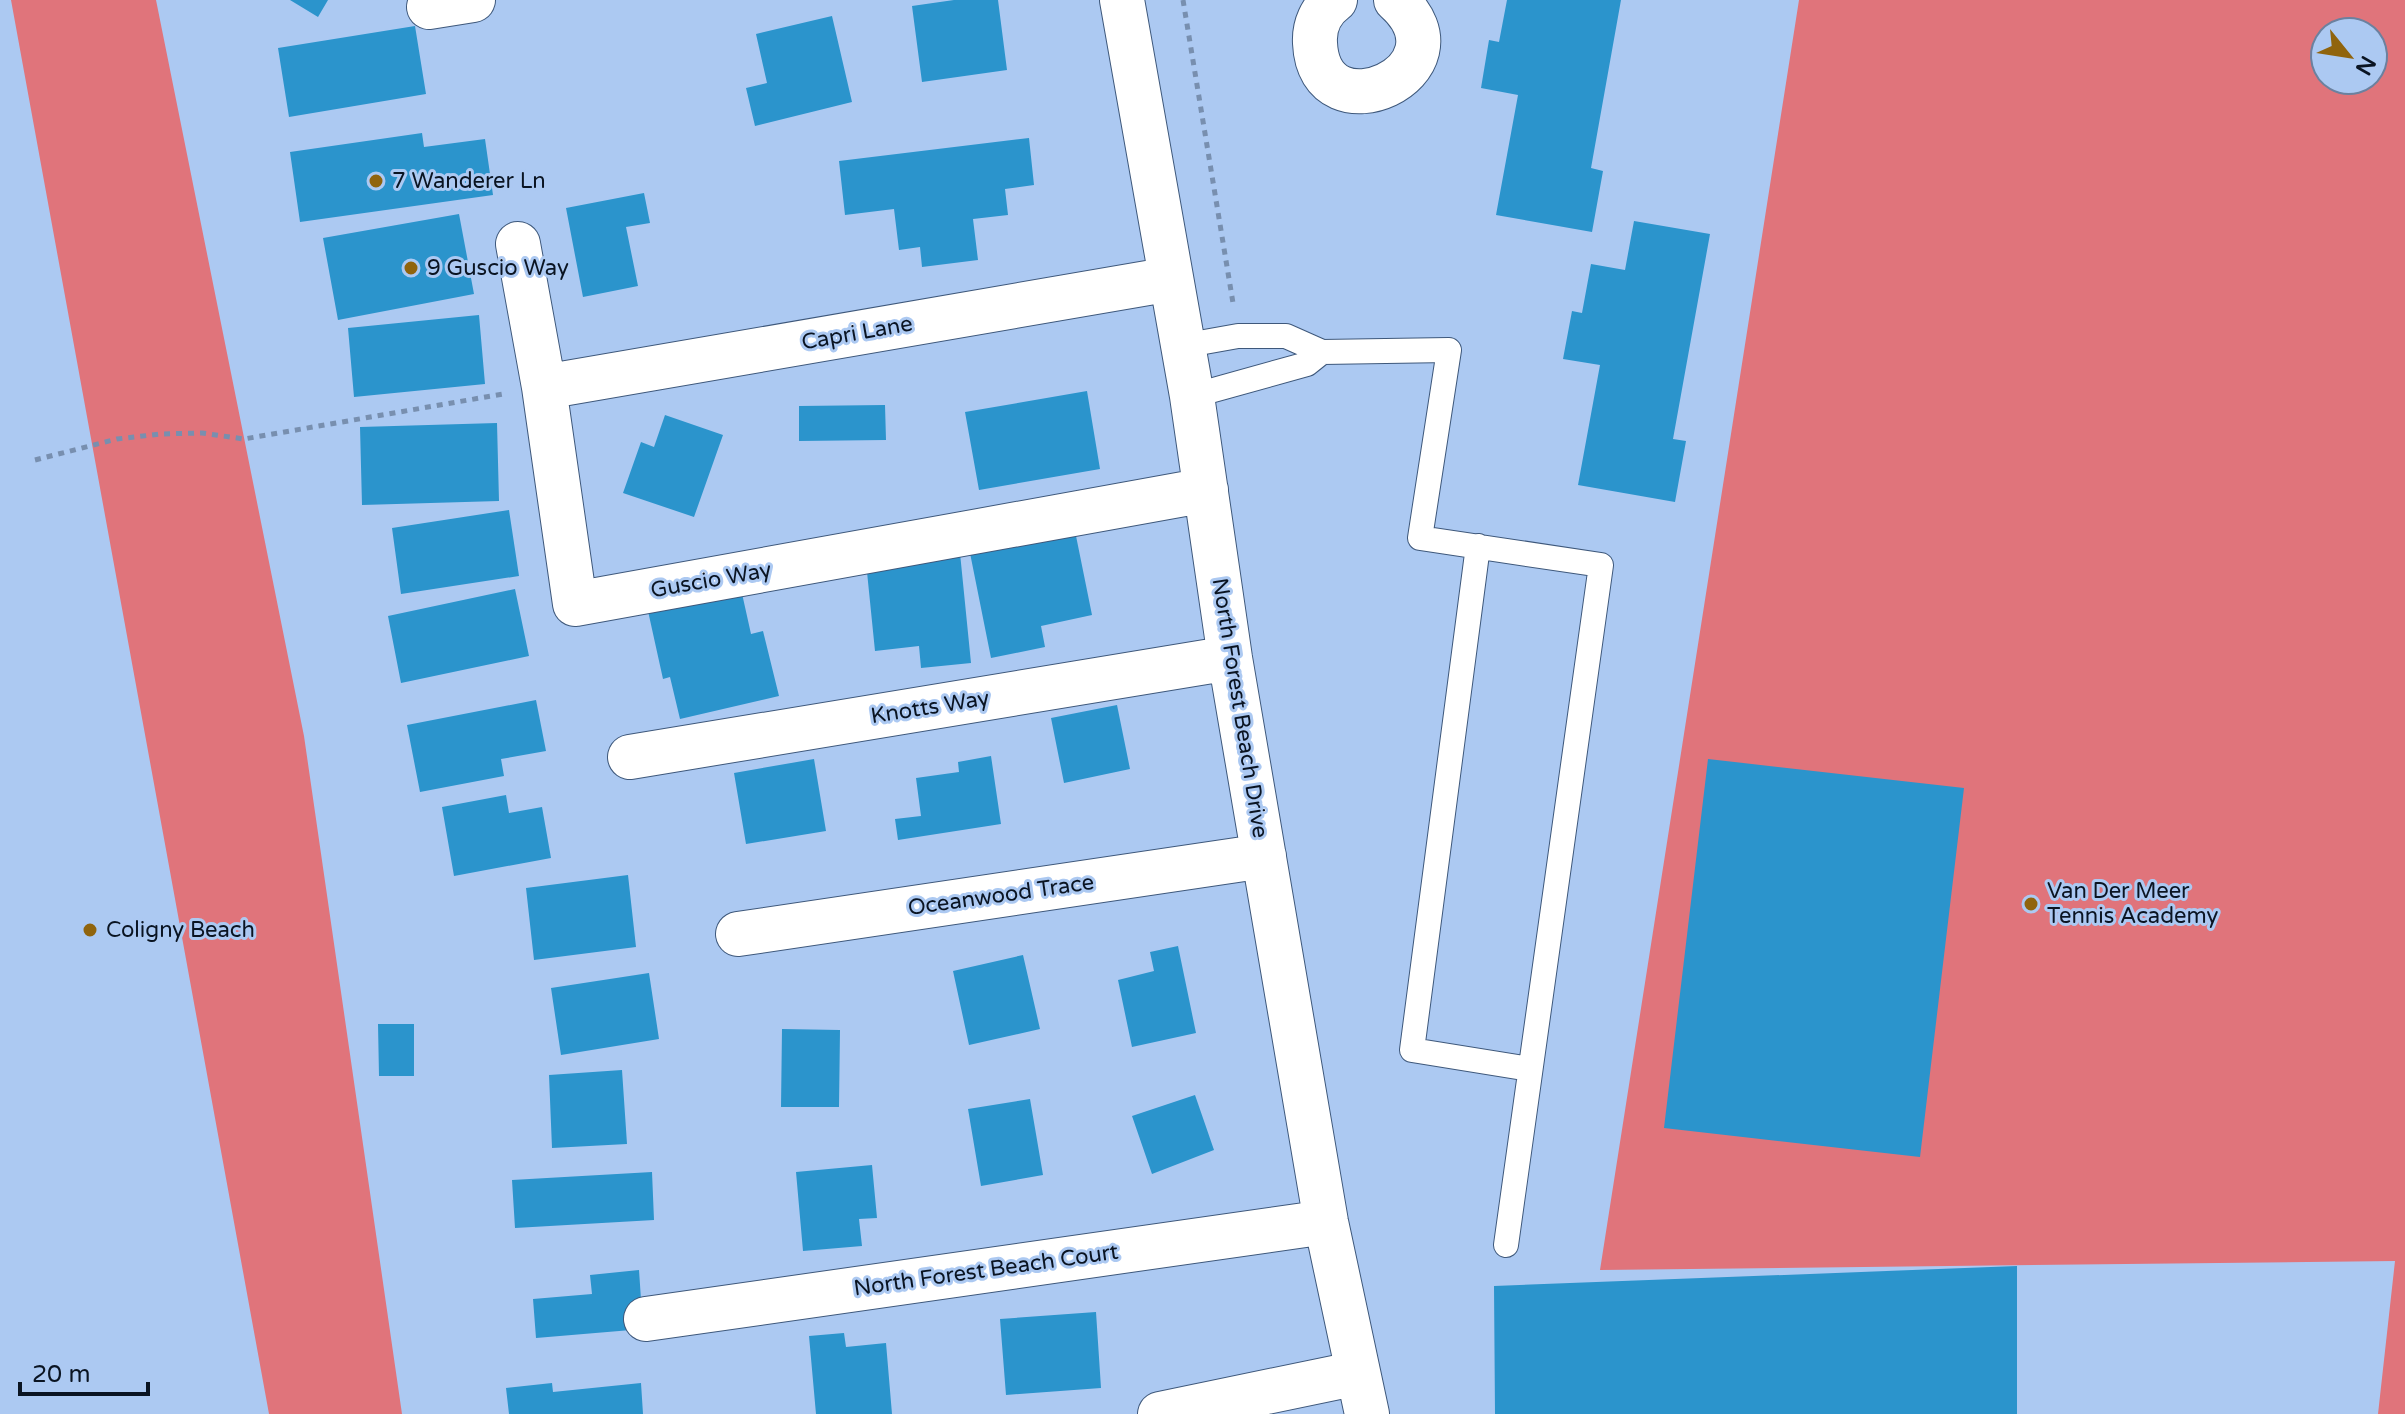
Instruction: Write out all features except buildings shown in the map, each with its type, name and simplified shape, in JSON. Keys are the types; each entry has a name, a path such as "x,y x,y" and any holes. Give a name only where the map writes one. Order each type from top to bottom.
{"street":[{"path":"429,7 473,0"},
{"name":"North Forest Beach Drive","path":"1122,0 1192,396 1230,658 1326,1222 1362,1394"},
{"path":"1335,0 1319,18 1315,51 1332,80 1363,92 1379,91 1395,83 1415,56 1414,23 1405,3"},
{"name":"Guscio Way","path":"518,244 544,387 575,604 1206,490"},
{"name":"Capri Lane","path":"544,387 1171,279"},
{"name":"Knotts Way","path":"630,757 1230,658"},
{"name":"Oceanwood Trace","path":"738,934 1264,856"},
{"name":"North Forest Beach Court","path":"646,1319 1326,1222"},
{"path":"1160,1414 1362,1394"}],"lane":[{"path":"1182,346 1238,336 1286,336 1322,352 1449,350 1420,538 1601,565 1506,1245"},
{"path":"1192,396 1307,364 1322,352"},
{"path":"1478,546 1412,1050 1530,1069"}],"path":[{"path":"1183,0 1238,336"},
{"path":"35,460 117,439 202,433 244,439 544,387"}],"shaded area":[{"path":"11,0 156,0 304,736 402,1414 269,1414"},
{"name":"Van Der Meer Tennis Academy","path":"1799,0 2405,0 2405,1414 2378,1414 2395,1261 1600,1270"}],"place":[{"name":"7 Wanderer Ln","path":"376,181"},
{"name":"9 Guscio Way","path":"411,268"},
{"name":"Van Der Meer Tennis Academy","path":"2031,904"},
{"name":"Coligny Beach","path":"90,930"}]}
